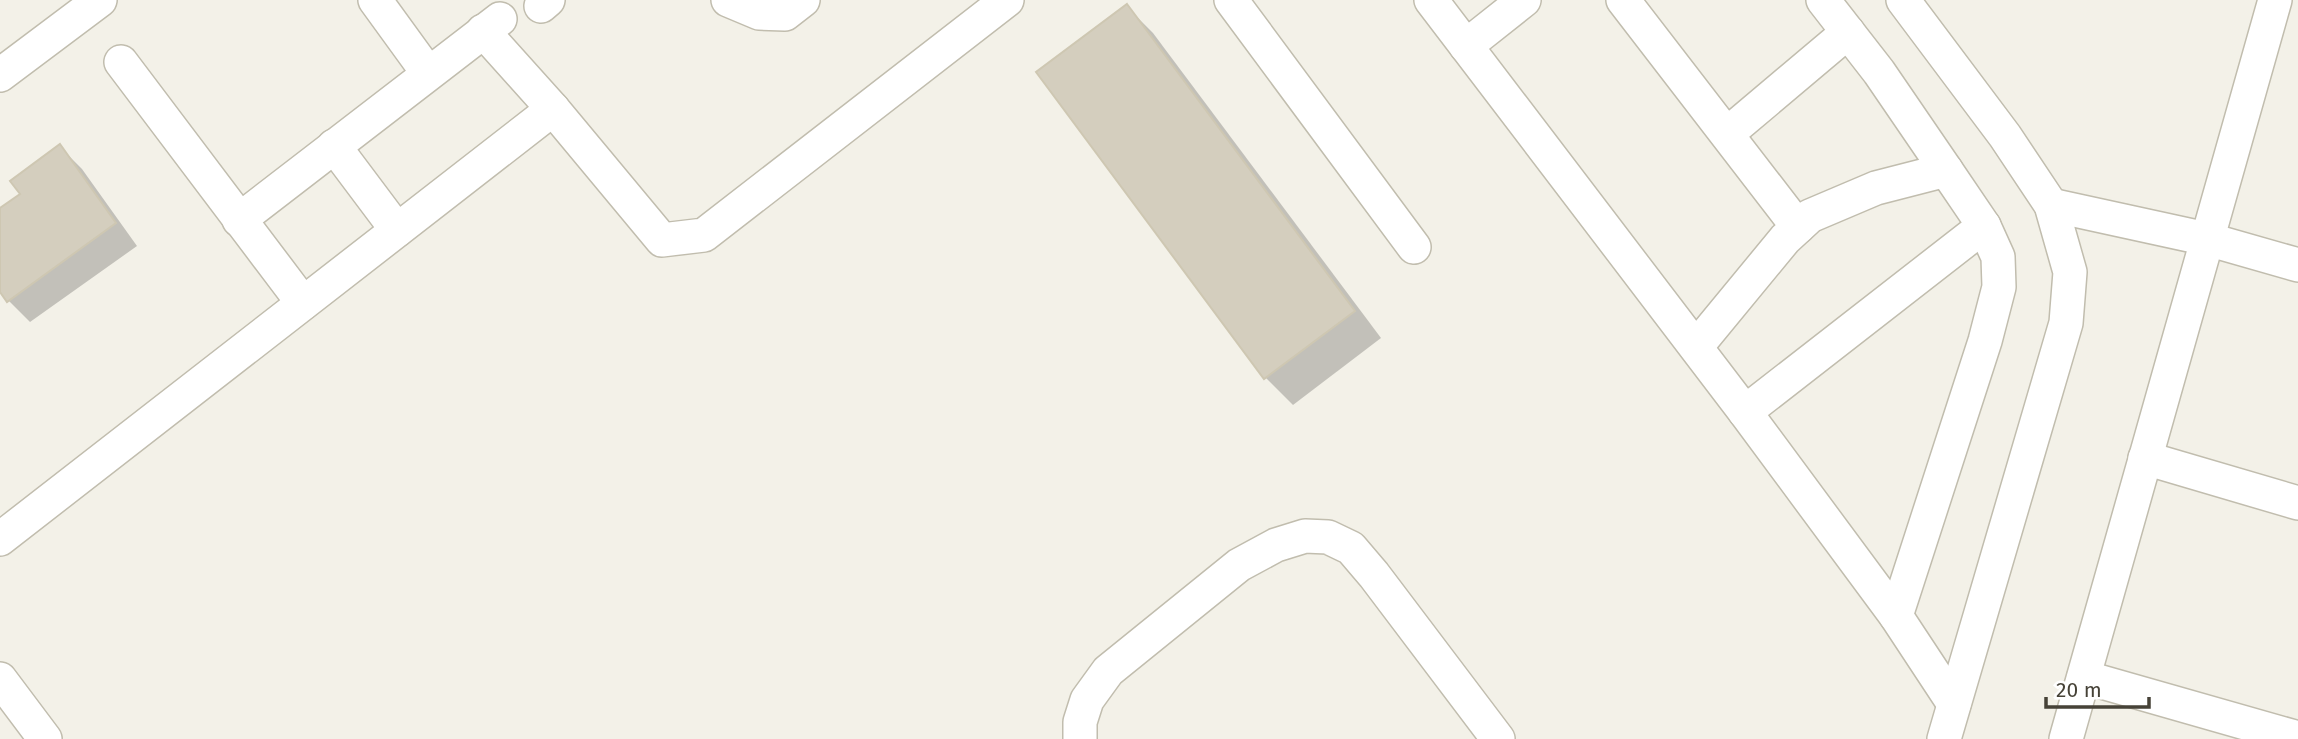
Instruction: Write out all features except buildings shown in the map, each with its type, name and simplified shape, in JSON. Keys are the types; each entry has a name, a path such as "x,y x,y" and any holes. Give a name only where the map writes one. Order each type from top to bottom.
{"street":[{"path":"0,75 100,0"},
{"path":"375,0 428,73"},
{"path":"728,0 760,13 785,14 803,0"},
{"path":"239,220 492,25 553,109 662,240 704,235 1007,0"},
{"path":"1230,0 1414,247"},
{"path":"1431,0 1745,412 1896,616 1954,704"},
{"path":"1466,46 1524,0"},
{"path":"1623,0 1798,227"},
{"path":"1823,0 1879,72 1946,170 1984,226 1998,257 1999,287 1985,341 1896,616"},
{"path":"1903,0 2005,136 2051,205 2070,272 2066,323 1944,739"},
{"path":"2066,739 2275,0"},
{"path":"1727,134 1848,32"},
{"path":"121,62 303,303"},
{"path":"0,539 553,109"},
{"path":"334,146 397,230"},
{"path":"1696,347 1785,239 1810,216 1876,188 1946,170"},
{"path":"2051,205 2207,239 2298,265"},
{"path":"1745,412 1984,226"},
{"path":"2145,458 2298,503"},
{"path":"1080,739 1080,722 1087,700 1108,671 1239,565 1276,545 1305,536 1328,537 1351,548 1498,739"},
{"path":"2084,677 2298,738"},
{"path":"0,680 45,739"}]}
